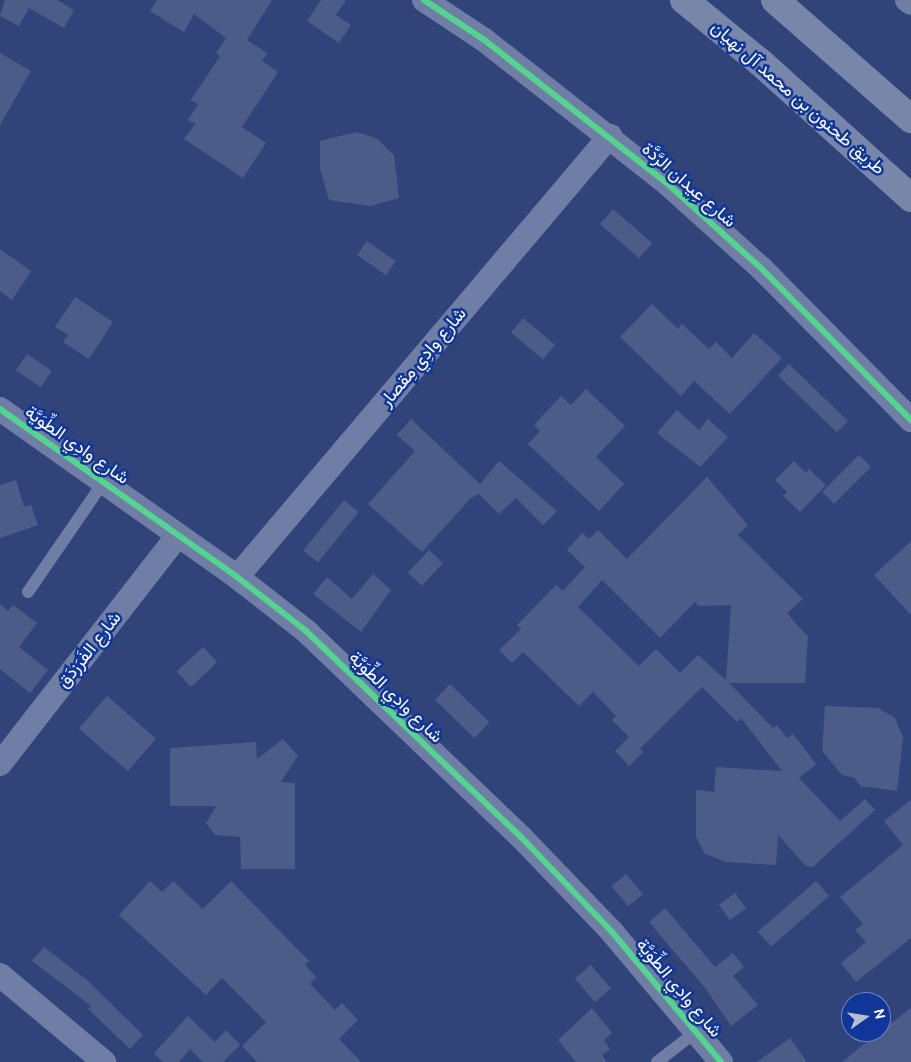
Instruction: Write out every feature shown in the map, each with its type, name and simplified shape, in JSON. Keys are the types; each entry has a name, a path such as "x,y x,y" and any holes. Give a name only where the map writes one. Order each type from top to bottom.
{"main road":[{"name":"طريق طحنون بن محمد آل نهيان","path":"684,0 762,63 911,198"},
{"path":"775,0 911,119"}],"street":[{"name":"شارع عِيدان الرَّدَّة","path":"424,0 483,39 610,136 760,268 911,420"},
{"path":"907,0 911,3"},
{"name":"شارع وادِي مِقصار","path":"237,577 610,136"},
{"name":"شارع وادِي الطِّوَيَّة","path":"0,409 237,577 306,631 521,837 612,932 722,1062"},
{"name":"شارع الفَرَزدَق","path":"0,764 178,535"},
{"path":"0,975 104,1062"}],"lane":[{"path":"28,592 103,482"},
{"path":"657,1062 697,1031"}],"building":[{"path":"5,0 57,0 74,10 64,28 29,8 19,26 0,16"},
{"path":"157,0 272,0 247,40 267,53 262,61 278,72 242,127 266,143 243,178 184,139 195,124 188,120 198,104 191,100 220,56 216,53 226,38 194,14 184,32 150,11"},
{"path":"321,0 346,0 336,15 351,25 339,43 307,21"},
{"path":"0,53 31,71 0,125"},
{"path":"356,132 376,138 394,155 399,198 370,206 329,200 320,169 320,141"},
{"path":"613,209 652,243 639,258 600,224"},
{"path":"367,241 396,261 386,275 357,255"},
{"path":"0,249 31,271 12,300 0,291"},
{"path":"75,297 113,322 89,359 63,342 68,335 55,327"},
{"path":"652,304 678,329 682,324 709,349 716,342 732,358 754,333 782,358 730,414 694,381 681,396 620,337"},
{"path":"523,318 555,345 543,360 511,333"},
{"path":"27,354 52,371 41,387 16,371"},
{"path":"789,364 848,421 837,432 778,376"},
{"path":"586,389 625,426 596,457 624,484 599,511 528,444 540,431 534,425 561,396 571,405"},
{"path":"677,410 699,430 708,419 728,437 700,467 657,433"},
{"path":"411,419 480,484 499,461 557,511 543,525 516,498 499,514 479,494 471,498 422,552 368,504 415,451 397,435"},
{"path":"859,455 871,467 834,504 822,492"},
{"path":"794,461 806,473 809,469 826,485 800,512 783,496 787,492 775,480"},
{"path":"707,477 748,525 738,535 803,599 787,613 808,637 805,683 729,683 773,728 777,725 787,738 793,734 816,764 799,778 840,821 865,799 875,810 813,867 806,866 778,835 776,865 726,862 705,854 696,837 696,790 714,792 716,767 782,771 741,718 737,722 702,687 640,749 643,752 629,766 615,751 629,737 612,720 616,716 593,692 579,706 523,652 512,663 499,650 521,629 517,625 556,585 563,591 585,567 567,550 582,533 589,539 598,530 627,559","holes":["602,580 660,638 695,602 699,606 731,605 726,680 698,655 680,673 656,649 639,666 578,607"]},
{"path":"16,480 24,507 31,505 38,525 0,538 0,485"},
{"path":"344,500 359,512 318,562 303,551"},
{"path":"911,541 911,615 874,575"},
{"path":"429,550 443,563 422,586 408,573"},
{"path":"373,574 391,590 361,632 313,594 327,577 352,599"},
{"path":"0,604 8,611 13,605 37,623 19,647 48,670 30,693 0,669"},
{"path":"203,647 217,662 191,687 177,672"},
{"path":"450,684 490,722 474,738 435,700"},
{"path":"107,696 156,739 128,771 79,728"},
{"path":"825,706 878,708 895,718 903,737 897,791 860,786 855,778 842,775 822,751"},
{"path":"283,739 298,756 281,782 295,783 295,869 241,869 240,837 215,835 206,823 216,806 170,806 170,748 256,742 257,759"},
{"path":"911,800 911,938 856,982 841,963 866,942 855,930 863,924 840,897 903,845 884,821"},
{"path":"626,874 643,894 628,906 611,886"},
{"path":"150,881 162,892 173,881 203,909 231,881 309,961 305,965 316,977 310,984 335,1010 342,1003 358,1020 339,1039 361,1062 257,1062 242,1046 266,1022 222,978 206,995 119,915"},
{"path":"816,881 829,896 771,947 758,932"},
{"path":"735,893 746,908 730,920 719,905"},
{"path":"665,908 715,967 733,953 744,967 733,976 758,1005 731,1026 706,989 649,922"},
{"path":"44,947 88,981 143,1035 130,1049 88,1009 91,1006 32,961"},
{"path":"591,965 611,989 595,1002 575,978"},
{"path":"592,1008 612,1033 604,1040 610,1049 602,1055 607,1062 576,1062 558,1040"},
{"path":"911,1008 911,1062 842,1062 867,1042 891,1042 891,1023"},
{"path":"188,1016 215,1042 226,1030 240,1045 223,1062 203,1062 190,1049 179,1062 163,1062 154,1053"},
{"path":"790,1038 807,1062 757,1062"}],"cycle path":[{"path":"424,0 483,39 669,185 761,268 911,420"},
{"path":"0,409 237,577 306,631 521,837 612,932 721,1062"}]}
